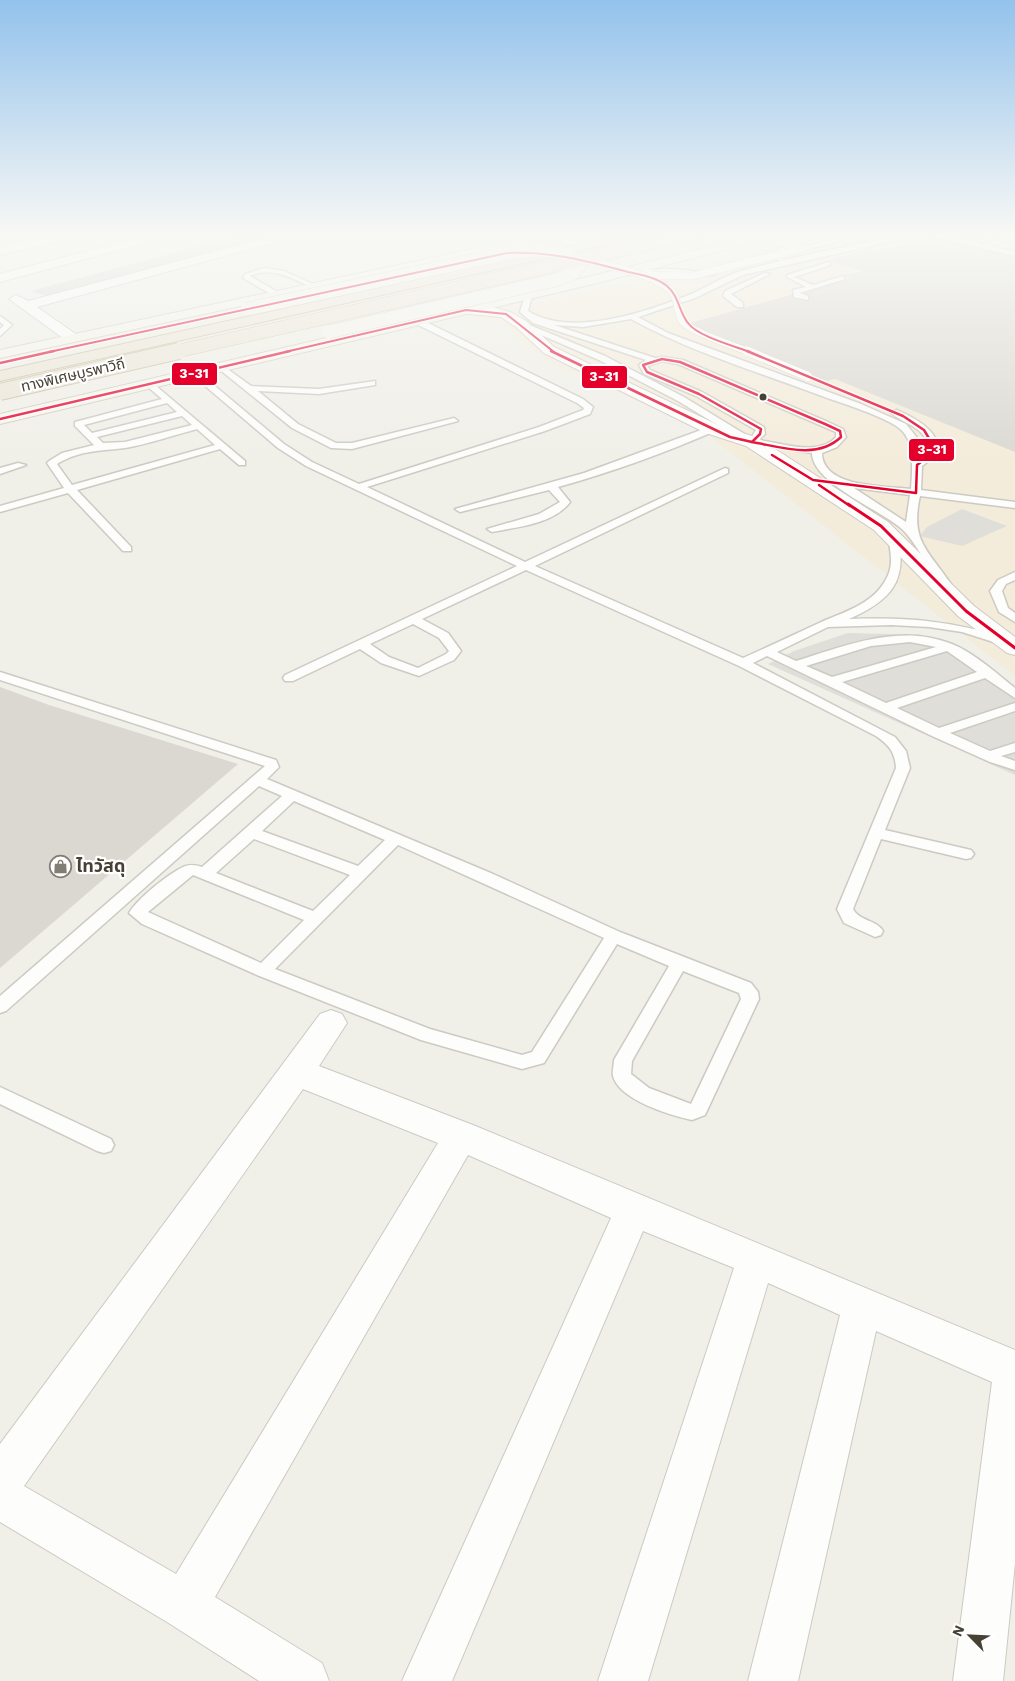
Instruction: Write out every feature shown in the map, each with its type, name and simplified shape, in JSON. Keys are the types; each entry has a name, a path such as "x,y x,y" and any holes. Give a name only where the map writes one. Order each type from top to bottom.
{"highway":[{"path":"0,376 296,310"},
{"name":"ทางพิเศษบูรพาวิถี","path":"0,380 312,310"},
{"name":"ทางพิเศษบูรพาวิถี","path":"0,392 358,310"},
{"path":"0,398 376,310"}],"main road":[{"path":"0,354 203,310"},
{"path":"0,363 240,310"},
{"path":"0,411 422,310"},
{"path":"0,419 464,310"}],"street":[{"path":"32,310 72,338"},
{"path":"477,310 510,315 532,324 549,350 712,429 752,442 813,480 876,522 977,621 1012,646"},
{"path":"0,1481 331,1023"},
{"path":"297,1072 461,1136 633,1210 756,1259 1014,1371 978,1681"},
{"path":"184,1605 461,1136"},
{"path":"427,1681 633,1210"},
{"path":"623,1681 756,1259"},
{"path":"773,1681 862,1305"},
{"path":"0,1497 184,1605 304,1681"}],"lane":[{"path":"524,310 532,324 681,399 752,442 817,451 838,442 842,437 840,431 689,365 670,360 652,360 610,344 532,324"},
{"path":"532,324 584,325 632,317 651,310"},
{"path":"679,310 683,322 693,329 855,394 921,426 932,441 933,449 930,455 918,465"},
{"path":"632,317 666,334 858,406 903,426 913,438 918,465 916,493 910,518 912,534"},
{"path":"0,318 8,325 0,334"},
{"path":"358,487 542,429 587,412 589,407 417,321"},
{"path":"652,360 643,365 647,372 699,394 760,429 760,434 752,442"},
{"path":"222,367 295,426 334,446 352,446 454,421"},
{"path":"194,373 282,446 309,464 524,565 743,663 881,733 896,744 902,755 903,768 845,909 850,919 875,930"},
{"path":"249,389 332,391 372,383"},
{"path":"150,384 242,463"},
{"path":"101,446 78,424 169,400"},
{"path":"90,436 183,412"},
{"path":"127,549 70,489 52,463 64,454 101,446 125,445 199,426"},
{"path":"460,509 552,488 618,467 712,429"},
{"path":"0,509 222,446"},
{"path":"817,451 817,460 822,470 898,520 912,534 957,602"},
{"path":"0,471 21,465"},
{"path":"290,678 412,618 725,471"},
{"path":"813,480 1015,505"},
{"path":"492,529 541,517 563,506 565,502 552,488"},
{"path":"985,502 1015,516"},
{"path":"743,663 765,651 867,605 888,588 895,573 897,558 893,537"},
{"path":"1015,575 1002,582 996,591 998,601 1003,610 1015,618"},
{"path":"360,643 386,660 419,672 450,657 455,650 454,646 444,636 412,618"},
{"path":"826,624 891,621 929,623 964,629 1012,646"},
{"path":"795,665 893,638 928,642 949,647 1015,694"},
{"path":"830,682 949,647"},
{"path":"765,651 937,733 1015,766"},
{"path":"884,708 987,673"},
{"path":"0,676 272,763 269,770 258,780 0,1006"},
{"path":"937,733 1015,707"},
{"path":"989,756 1015,747"},
{"path":"258,780 679,964 746,988 750,999 698,1109 692,1112 641,1094 625,1082 622,1075 623,1060 679,964"},
{"path":"205,874 227,852 252,833 291,795"},
{"path":"252,833 361,873"},
{"path":"877,833 966,854"},
{"path":"263,970 395,839"},
{"path":"315,918 198,871 188,871 157,894 137,913 148,920 263,970 427,1036 514,1060 529,1062 538,1058 614,936"},
{"path":"0,1095 104,1145"}],"shaded area":[{"path":"499,310 1015,310 1015,676 701,429 546,361 504,324 466,318"},
{"path":"962,509 1007,526 962,546 920,536 927,527"},
{"path":"848,633 890,634 941,641 956,646 1015,688 1015,775 768,664 794,651"}],"building":[{"path":"735,310 1015,310 1015,452 835,379 827,381 683,325"},
{"name":"ไทวัสดุ","path":"0,687 49,705 238,764 0,968"}],"transit line":[{"name":"3-31","path":"0,363 242,310"},
{"name":"3-31","path":"0,419 464,310"},
{"name":"3-31","path":"470,310 506,314 521,324 549,350 730,437 752,442"},
{"name":"3-31","path":"682,310 688,324 693,329 903,416 924,430 933,445 930,455 917,465 916,493 813,480 772,455"},
{"name":"3-31","path":"662,359 680,362 825,424 840,431 841,437 834,444 812,450 800,450 752,442 760,434 761,429 699,394 647,372 643,365 662,359"},
{"name":"3-31","path":"819,485 881,526 966,611 1015,648"}],"place":[{"name":"ไทวัสดุ","path":"60,866"}]}
